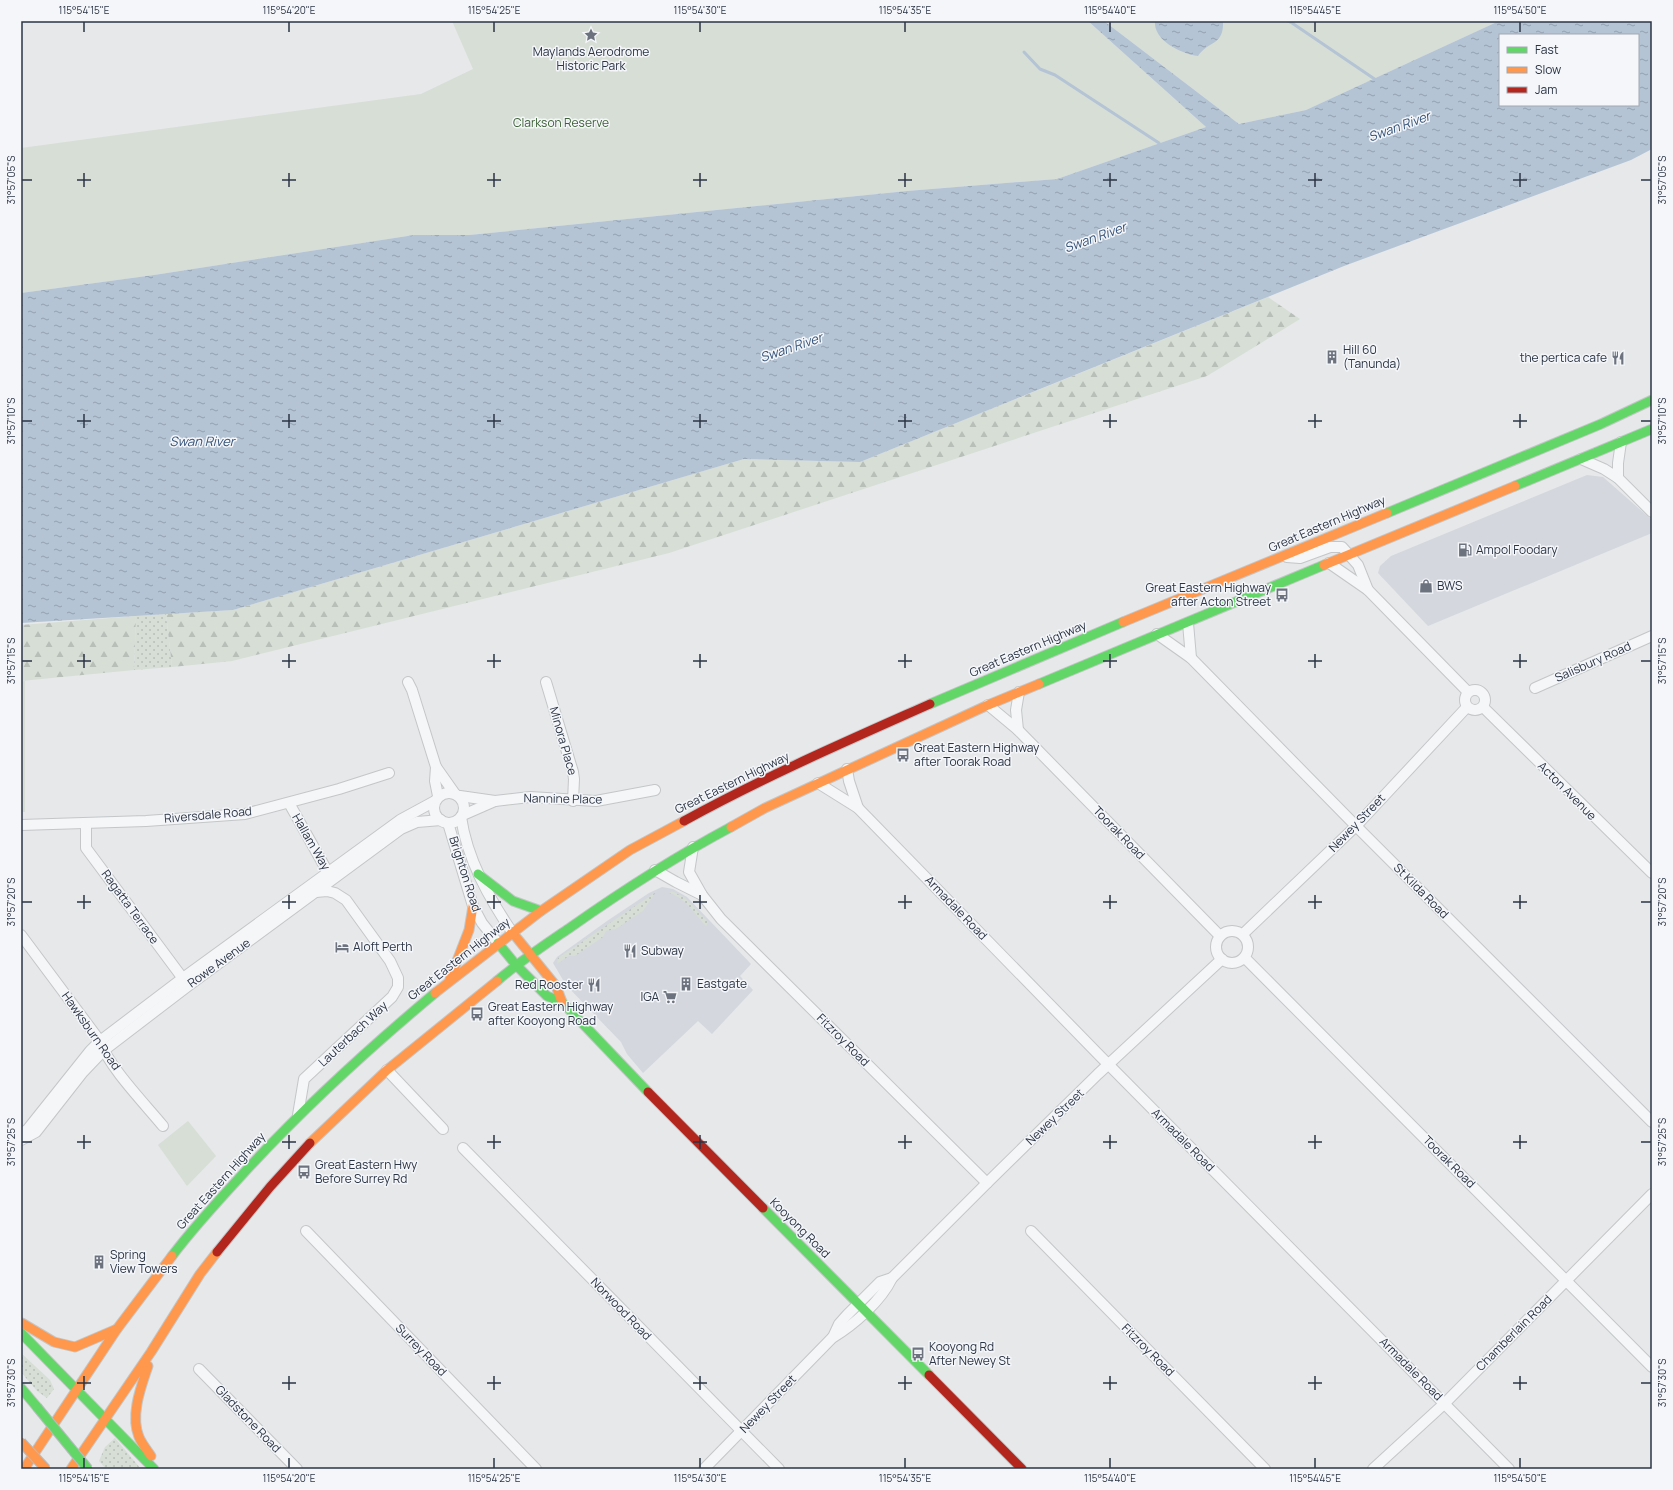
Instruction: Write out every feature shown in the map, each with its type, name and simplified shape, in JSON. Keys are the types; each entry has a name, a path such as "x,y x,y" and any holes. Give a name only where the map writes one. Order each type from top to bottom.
{"main road":[{"name":"Great Eastern Highway","path":"24,1469 117,1329 193,1228 297,1117 383,1036 450,980 541,911 630,850 722,800 862,734 1033,659 1601,424 1652,400"},
{"path":"71,1469 79,1460 107,1419 200,1274 230,1234 312,1141 386,1070 516,965 655,870 693,847 765,808 818,782 988,705 1652,429"},
{"path":"478,874 513,901 541,911"},
{"path":"450,980 470,930 474,906"},
{"name":"Kooyong Road","path":"512,932 556,986 562,1002 609,1052 1022,1469"},
{"name":"Kooyong Road","path":"498,943 516,965 547,996 562,1002"},
{"path":"21,1323 39,1335 61,1345 71,1347 76,1347 117,1329"},
{"path":"21,1333 77,1391 107,1419 154,1469"},
{"path":"151,1352 141,1392 136,1423 138,1436 160,1469"},
{"path":"21,1388 88,1469"},
{"path":"21,1442 46,1469"},
{"path":"78,1469 79,1460"}],"street":[{"path":"1618,478 1621,442"},
{"path":"1581,459 1604,469 1618,478 1652,512"},
{"path":"1281,556 1300,558 1330,547 1342,547 1358,565 1368,590"},
{"path":"1330,563 1368,590 1468,692"},
{"path":"1188,623 1191,658"},
{"name":"St Kilda Road","path":"1157,634 1191,658 1356,826 1652,1122"},
{"name":"Salisbury Road","path":"1535,688 1652,636"},
{"path":"408,682 412,690 436,768 435,781 437,799 434,812 444,822 456,822 462,816 464,805 458,795 436,768"},
{"name":"Minora Place","path":"546,682 573,772 573,800"},
{"path":"1474,690 1481,692 1485,696 1486,702 1483,707 1475,711 1467,707 1464,699 1468,692 1474,690"},
{"path":"1018,730 1016,710 1020,692"},
{"name":"Toorak Road","path":"988,705 1018,730 1220,936"},
{"name":"Newey Street","path":"1243,934 1356,826 1467,707"},
{"name":"Acton Avenue","path":"1483,707 1652,873"},
{"name":"Armadale Road","path":"847,769 849,782 858,808"},
{"name":"Riversdale Road","path":"21,825 245,814 339,789 389,773"},
{"name":"Armadale Road","path":"818,782 858,808 1108,1065 1509,1469"},
{"name":"Nannine Place","path":"462,816 495,801 530,796 573,800 604,800 655,790"},
{"path":"437,799 447,792 458,795"},
{"name":"Nannine Place","path":"458,795 495,801"},
{"name":"Rowe Avenue","path":"185,982 316,892 330,877 406,816 437,799"},
{"name":"Hallam Way","path":"288,803 330,877"},
{"name":"Brighton Road","path":"462,816 464,833 478,874 498,911 512,932"},
{"name":"Rowe Avenue","path":"21,1133 27,1130 90,1051 101,1046 185,982 330,877 401,829 417,822 444,822"},
{"name":"Brighton Road","path":"444,822 474,906 482,923 498,943"},
{"name":"Ragatta Terrace","path":"86,823 86,848 185,982"},
{"name":"Fitzroy Road","path":"693,847 689,872 702,895 726,924 987,1183"},
{"name":"Fitzroy Road","path":"655,870 702,895"},
{"name":"Lauterbach Way","path":"297,1117 304,1079 392,997 398,987 398,978 390,961 346,900 335,893 327,891 316,892"},
{"path":"1234,930 1243,934 1248,940 1249,949 1245,958 1240,962 1230,963 1222,959 1217,954 1216,945 1220,936 1224,932 1234,930"},
{"name":"Hawksburn Road","path":"21,935 101,1046 163,1126"},
{"name":"Toorak Road","path":"1245,958 1652,1367"},
{"name":"Newey Street","path":"704,1469 832,1338 847,1330 862,1308 887,1288 892,1278 987,1183 1108,1065 1222,959"},
{"name":"Rowe Avenue","path":"21,1140 36,1132 84,1072 101,1046"},
{"path":"386,1070 443,1129"},
{"name":"Norwood Road","path":"462,1148 779,1469"},
{"name":"Chamberlain Road","path":"1373,1469 1445,1403 1652,1194"},
{"name":"Surrey Road","path":"306,1231 536,1469"},
{"name":"Fitzroy Road","path":"1031,1231 1266,1469"},
{"name":"Gladstone Road","path":"200,1369 297,1469"}],"shaded area":[{"path":"1587,475 1603,477 1652,520 1652,533 1428,626 1378,573 1380,566 1391,556"},
{"path":"662,887 673,889 687,897 751,964 740,976 753,990 712,1034 698,1021 643,1073 627,1054 621,1042 566,985 553,963 557,957 607,921 649,893"}],"green space":[{"name":"Clarkson Reserve","path":"452,21 1088,21 1206,127 1057,179 907,191 469,235 414,235 154,275 21,293 21,148 421,94 473,69"},
{"path":"1104,21 1499,21 1306,110 1239,124"},
{"path":"1268,297 1300,319 1207,376 669,553 232,661 172,667 166,614 233,610 744,459 860,462"},
{"path":"166,614 172,667 134,670 136,616"},
{"path":"136,616 134,670 21,681 21,625"},
{"path":"21,681 25,681 25,812 21,812"},
{"path":"672,891 685,898 708,922 706,926 690,907 675,895 669,893"},
{"path":"656,892 643,911 616,929 606,931 603,937 575,956 569,956 557,964 558,958"},
{"path":"188,1121 216,1156 187,1186 158,1145"},
{"path":"21,1353 50,1380 54,1389 47,1398 37,1391 21,1372"},
{"path":"115,1438 141,1469 106,1469 99,1461 105,1447"}],"water":[{"name":"Swan River","path":"1088,21 1104,21 1239,124 1306,110 1499,21 1652,21 1652,149 1631,160 1344,266 860,462 744,459 233,610 21,623 21,293 154,275 414,235 469,235 907,191 1057,179 1206,127"},
{"path":"1155,21 1223,21 1223,29 1218,39 1202,51 1198,56 1191,55 1169,45 1158,34"}],"waterway":[{"path":"1288,21 1376,80"},
{"path":"1024,52 1040,69 1055,75 1159,143"}],"traffic: fast":[{"path":"1387,513 1601,424 1652,400"},
{"path":"1515,486 1652,429"},
{"path":"1039,684 1324,565"},
{"path":"930,704 1123,622"},
{"path":"497,981 533,953 629,887 669,862 731,827"},
{"path":"478,874 513,901 541,911"},
{"path":"498,943 516,965 547,996 562,1002 648,1092"},
{"path":"172,1256 214,1205 287,1128 384,1036 435,993"},
{"path":"763,1208 929,1375"},
{"path":"21,1333 154,1469"},
{"path":"21,1388 37,1407"},
{"path":"37,1407 88,1469"}],"traffic: slow":[{"path":"1324,565 1515,486"},
{"path":"1123,622 1387,513"},
{"path":"731,827 765,808 988,705 1039,684"},
{"path":"435,993 541,911 630,850 684,821"},
{"path":"450,979 469,930 473,906"},
{"path":"512,932 556,986 562,1002"},
{"path":"310,1143 387,1070 497,981"},
{"path":"71,1469 151,1352 200,1274 217,1252"},
{"path":"24,1469 117,1329 172,1256"},
{"path":"22,1323 54,1342 75,1347 117,1329"},
{"path":"148,1366 142,1383 136,1410 136,1420 139,1437 151,1456"},
{"path":"21,1442 46,1469"}],"traffic: jam":[{"path":"684,821 775,774 930,704"},
{"path":"648,1092 763,1208"},
{"path":"217,1252 270,1187 310,1143"},
{"path":"929,1375 1022,1469"}],"place":[{"name":"Maylands Aerodrome Historic Park","path":"591,35"},
{"name":"Hill 60 (Tanunda)","path":"1332,357"},
{"name":"the pertica cafe","path":"1618,358"},
{"name":"Ampol Foodary","path":"1465,550"},
{"name":"BWS","path":"1426,586"},
{"name":"Great Eastern Highway after Acton Street","path":"1282,595"},
{"name":"Great Eastern Highway after Toorak Road","path":"903,755"},
{"name":"Aloft Perth","path":"342,947"},
{"name":"Subway","path":"630,951"},
{"name":"Eastgate","path":"686,984"},
{"name":"Red Rooster","path":"594,985"},
{"name":"IGA","path":"670,997"},
{"name":"Great Eastern Highway after Kooyong Road","path":"477,1014"},
{"name":"Great Eastern Hwy Before Surrey Rd","path":"304,1172"},
{"name":"Spring View Towers","path":"99,1262"},
{"name":"Kooyong Rd After Newey St","path":"918,1354"}]}
